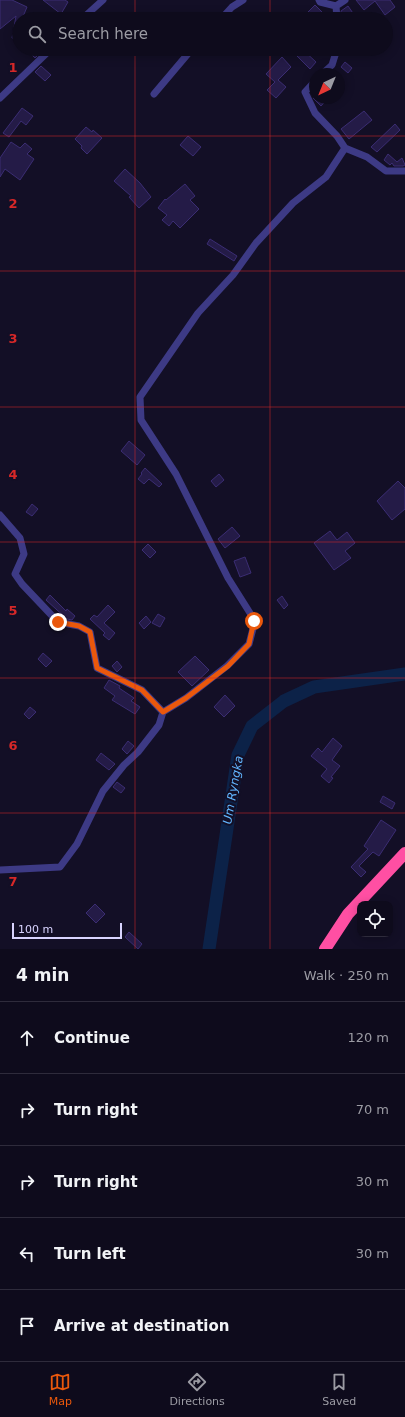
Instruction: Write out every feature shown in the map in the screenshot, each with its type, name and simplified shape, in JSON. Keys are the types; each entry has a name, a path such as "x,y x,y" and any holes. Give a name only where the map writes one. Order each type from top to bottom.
{"highway":[{"path":"325,949 348,914 405,853"}],"street":[{"path":"90,12 103,0"},
{"path":"227,12 243,0"},
{"path":"318,0 320,2 336,6 345,0"},
{"path":"336,6 336,12"},
{"path":"0,98 44,56"},
{"path":"154,94 186,56"},
{"path":"329,68 332,65 335,56"},
{"path":"309,87 304,92 309,102"},
{"path":"310,104 315,113 337,136 345,148 367,157 386,171 405,171"},
{"path":"0,870 60,867 77,844 103,791 124,765 138,752 159,725 163,712 186,698 228,666 249,644 254,621 228,578 176,474 141,420 140,397 198,313 233,275 256,243 293,203 326,177 345,148"},
{"path":"0,515 20,538 24,554 15,574 22,584 58,622 79,626 90,632 97,668 142,690 163,712"}],"building":[{"path":"0,0 12,0 27,7 25,12 12,12 12,19 0,29"},
{"path":"43,0 65,0 68,2 62,12 58,12"},
{"path":"356,0 390,0 395,7 389,12 383,12 375,1 364,10"},
{"path":"315,5 322,12 308,12"},
{"path":"348,6 352,12 341,12"},
{"path":"297,56 310,56 316,62 311,68 309,68"},
{"path":"282,57 291,67 278,80 286,87 276,98 267,90 275,82 266,74"},
{"path":"345,62 352,68 348,73 345,70 345,68 341,67"},
{"path":"41,66 51,75 45,81 35,72"},
{"path":"22,108 33,116 26,125 21,121 9,137 3,133"},
{"path":"364,111 372,120 349,139 341,129"},
{"path":"395,124 400,130 377,152 371,147"},
{"path":"86,127 92,132 93,130 102,138 87,154 75,139"},
{"path":"188,136 201,147 193,156 180,145"},
{"path":"11,142 20,148 25,143 32,149 27,154 34,159 20,180 5,169 0,177 0,158"},
{"path":"388,154 397,162 402,158 405,165 394,166 392,163 390,165 384,160"},
{"path":"125,169 140,183 151,197 139,208 129,197 131,196 114,181"},
{"path":"185,184 195,196 190,200 199,209 180,228 173,221 169,226 162,220 167,215 158,208 165,199 166,200"},
{"path":"210,239 237,256 234,261 207,244"},
{"path":"129,441 145,455 137,465 121,451"},
{"path":"145,468 162,484 159,487 149,479 144,484 138,479"},
{"path":"219,474 224,480 216,487 211,481"},
{"path":"398,481 405,488 405,509 392,520 377,501"},
{"path":"32,504 38,509 32,516 26,512"},
{"path":"232,527 240,536 225,548 218,539"},
{"path":"330,531 337,540 347,532 355,543 345,551 351,558 334,570 314,543"},
{"path":"148,544 156,552 150,558 142,550"},
{"path":"245,557 251,573 240,577 234,561"},
{"path":"50,595 66,611 67,609 75,616 72,620 67,619 46,600"},
{"path":"282,596 288,605 284,609 277,600"},
{"path":"108,605 115,612 104,623 115,633 109,640 103,635 105,633 90,619 94,615 97,617"},
{"path":"158,614 165,618 160,627 152,623"},
{"path":"146,616 151,622 144,629 139,623"},
{"path":"43,653 52,661 46,667 38,659"},
{"path":"195,656 209,670 192,686 178,672"},
{"path":"117,661 122,667 117,672 112,666"},
{"path":"109,680 120,686 119,688 134,698 131,701 140,707 135,714 112,700 115,696 104,688"},
{"path":"225,695 235,706 224,717 214,707"},
{"path":"30,707 36,712 29,719 24,714"},
{"path":"333,738 342,746 332,760 340,766 331,777 333,778 329,783 321,776 327,769 311,756 318,748 322,752"},
{"path":"128,741 134,746 127,754 122,749"},
{"path":"101,753 115,764 109,770 96,760"},
{"path":"117,782 125,788 121,793 113,787"},
{"path":"383,796 395,803 392,809 380,802"},
{"path":"381,820 396,830 379,856 373,852 359,866 366,872 361,877 351,867 368,849 364,846"},
{"path":"95,904 105,914 96,923 86,913"},
{"path":"129,932 142,944 138,949 125,937"}],"waterway":[{"name":"Um Ryngka","path":"209,949 238,755 252,726 284,701 314,687 405,674"}],"route":[{"path":"58,622 79,626 90,632 97,668 142,690 163,712 186,698 228,666 249,644 254,621"}]}
